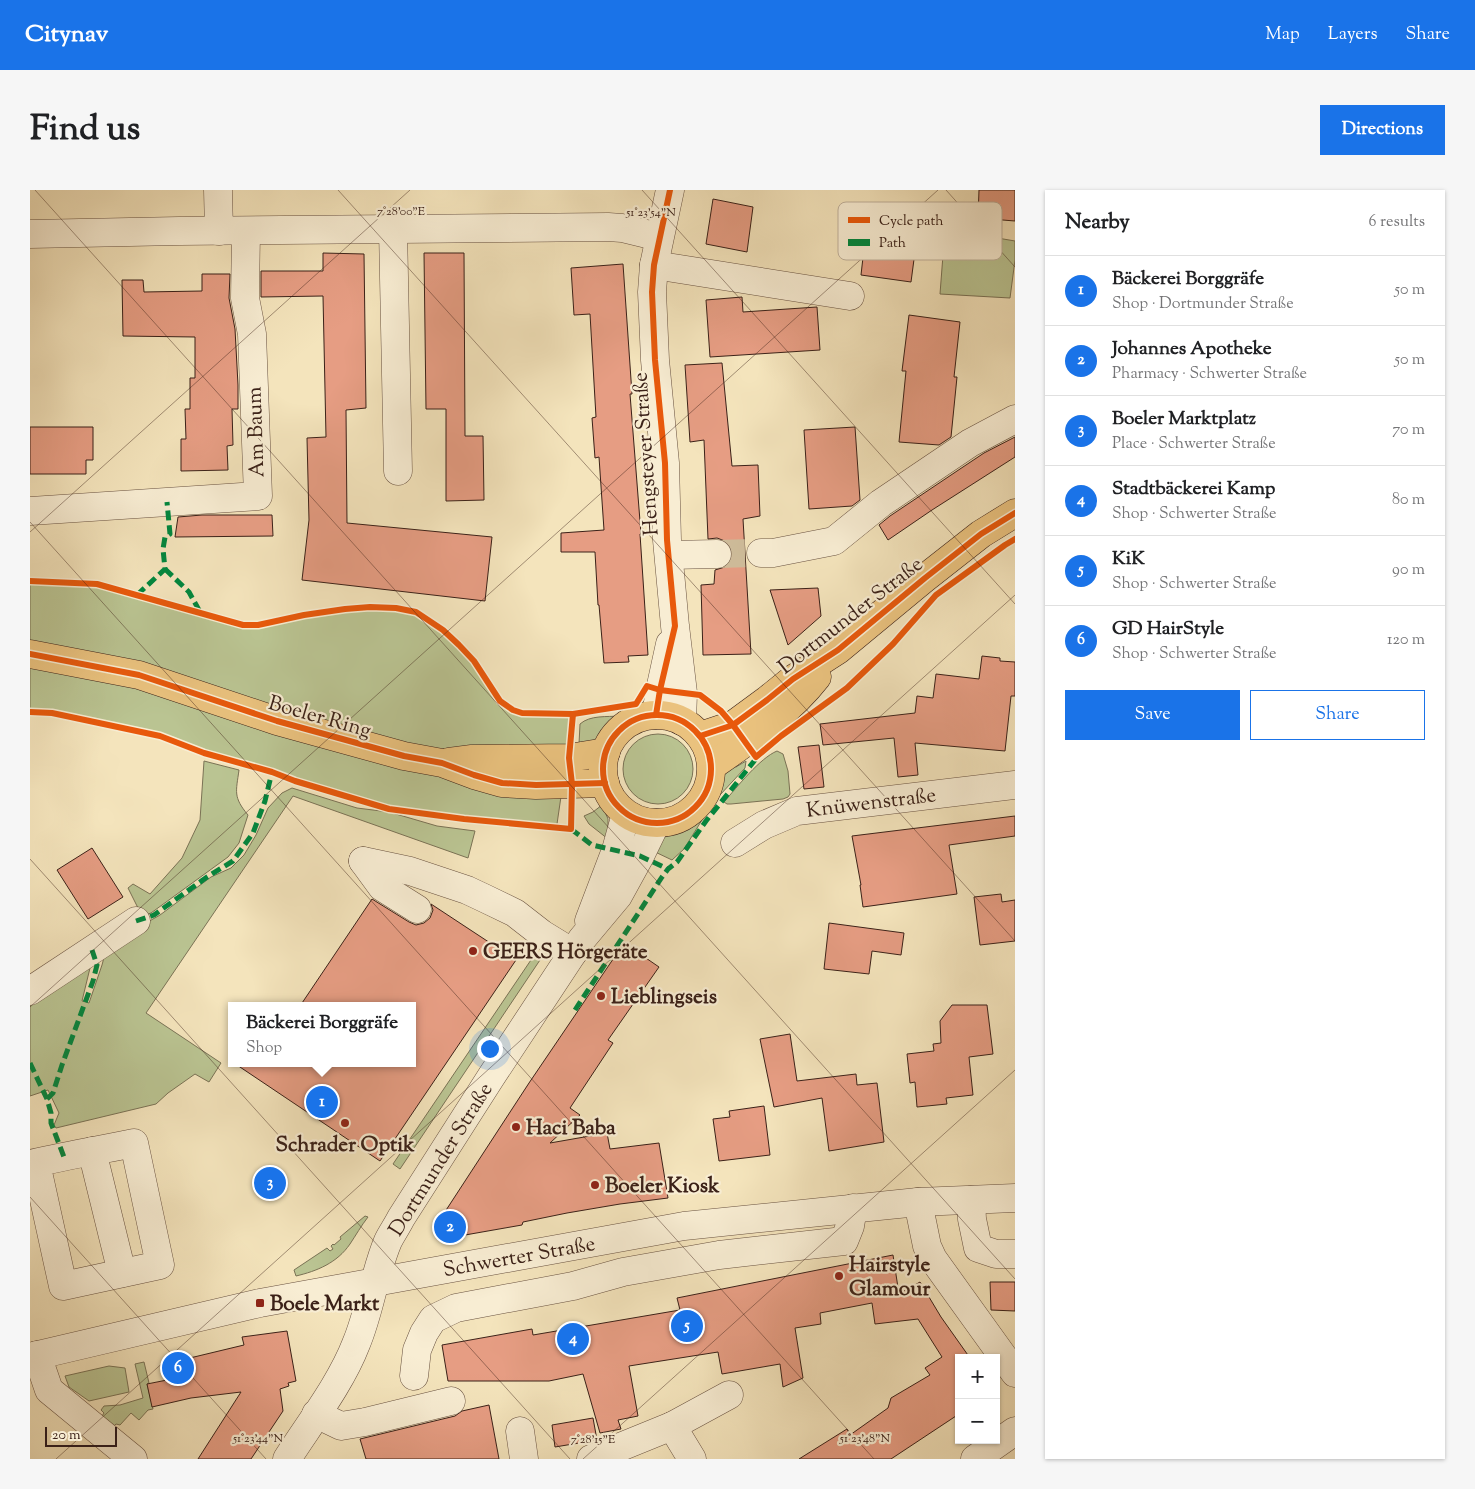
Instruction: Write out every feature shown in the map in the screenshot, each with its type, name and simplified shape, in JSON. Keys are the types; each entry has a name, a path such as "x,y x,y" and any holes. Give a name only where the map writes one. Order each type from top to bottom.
{"main road":[{"name":"Dortmunder Straße","path":"691,729 733,725 793,679 838,650 981,534 1015,513"},
{"name":"Dortmunder Straße","path":"712,766 764,728 804,693 838,650"},
{"name":"Boeler Ring","path":"30,654 139,675 277,721 404,756 442,763 502,783 536,785 605,783"},
{"path":"656,715 666,716 691,729 707,746 712,766 710,784 705,795 695,808 685,816 673,821 656,824 640,821 626,814 611,798 605,783 603,767 606,752 612,740 628,724 656,715"},
{"name":"Boeler Ring","path":"442,763 472,759 568,758 606,752"}],"street":[{"path":"218,190 219,231"},
{"name":"Hengsteyer Straße","path":"670,190 654,265 652,292 654,350 664,463 674,626 683,693 691,729"},
{"path":"30,234 393,228 608,227 622,228 660,237"},
{"path":"393,228 398,471"},
{"name":"Am Baum","path":"30,511 258,496 252,334 245,298 246,231"},
{"path":"654,265 850,296"},
{"path":"761,553 773,553 834,541 881,503 970,443 1015,419"},
{"name":"Hengsteyer Straße","path":"669,555 717,554"},
{"name":"Hengsteyer Straße","path":"656,715 674,626"},
{"name":"Knüwenstraße","path":"736,843 764,825 797,811 1015,785"},
{"name":"Dortmunder Straße","path":"578,946 616,850 626,814"},
{"name":"Dortmunder Straße","path":"287,1459 344,1370 356,1345 388,1241 491,1077 578,946 618,896 656,824"},
{"path":"417,909 382,887 363,862 410,871 467,890 515,912 542,934 578,946"},
{"path":"30,991 136,920"},
{"path":"134,1143 160,1264 63,1286 33,1163 134,1143"},
{"path":"92,1151 122,1273"},
{"name":"Schwerter Straße","path":"34,1356 260,1303 684,1226 918,1202 1015,1198"},
{"path":"971,1200 972,1219 978,1248 996,1254 1015,1254"},
{"path":"918,1202 927,1246 933,1259 1015,1373"},
{"path":"414,1376 417,1350 424,1333 433,1319 456,1308 573,1286 623,1272 719,1254 844,1241 850,1226 853,1208"},
{"path":"717,1223 719,1254"},
{"path":"527,1255 532,1293"},
{"path":"34,1356 49,1390 133,1459"},
{"path":"592,1459 672,1426 730,1395"},
{"path":"316,1414 341,1426 451,1401"},
{"path":"672,1426 692,1459"},
{"path":"520,1431 524,1459"},
{"path":"975,1459 1015,1431"}],"green space":[{"path":"1002,239 1015,241 1015,260 1010,298 940,294 943,260 1002,260"},
{"path":"30,581 97,584 243,625 258,625 304,615 370,607 396,608 416,612 443,630 474,661 500,701 525,713 573,714 557,824 464,819 389,809 295,781 272,772 204,753 160,736 52,713 30,712"},
{"path":"620,716 593,743 579,744 580,724 584,721 599,717"},
{"path":"658,734 671,737 683,744 690,756 693,769 690,782 683,794 671,801 658,804 645,801 633,794 626,782 623,769 626,756 633,744 645,737"},
{"path":"777,751 783,754 788,771 790,794 788,797 731,804 724,802 756,766"},
{"path":"204,761 239,770 237,784 238,799 248,815 239,843 228,857 151,913 142,916 128,888 133,884 150,894 182,858 200,820"},
{"path":"746,761 745,768 720,795 718,794 723,776 730,765 736,767"},
{"path":"292,788 357,808 389,812 437,826 475,831 468,858 293,796 146,1013 221,1063 209,1082 195,1074 156,1104 56,1128 54,1125 59,1113 48,1090 30,1096 30,998 88,963 90,968 82,1001 89,1003 106,950 160,915 211,877 231,868 244,855 256,835 268,808 282,793"},
{"path":"602,805 608,819 608,839 589,824 584,816"},
{"path":"700,819 702,820 684,849 672,860 651,850 663,838"},
{"path":"535,954 540,960 400,1169 393,1164"},
{"path":"365,1216 368,1217 345,1251 319,1269 296,1276 294,1270 327,1248 330,1251 333,1249 331,1246"},
{"path":"144,1362 153,1409 148,1410 139,1420 131,1413 120,1425 116,1424 111,1429 100,1419 104,1413 101,1410 104,1406 120,1405 143,1398 135,1364"},
{"path":"109,1366 125,1368 129,1392 89,1401 69,1387 65,1376"}],"building":[{"path":"979,190 1015,190 1015,221 1002,220 1002,202 979,202"},
{"path":"713,199 753,207 747,252 706,244"},
{"path":"323,253 364,254 366,408 346,410 347,523 492,537 485,601 302,580 309,520 307,438 326,437 323,296 261,297 261,271 323,271"},
{"path":"424,253 464,253 465,436 483,436 484,500 446,501 446,409 426,409"},
{"path":"863,260 914,260 911,282 861,275"},
{"path":"623,264 648,655 628,656 629,662 604,663 595,552 561,552 561,533 604,530 599,457 595,458 592,418 596,417 590,314 574,315 571,268"},
{"path":"202,274 230,274 229,298 235,329 238,409 232,409 233,445 227,446 228,470 181,471 181,439 186,439 185,409 190,409 190,378 195,378 195,337 123,336 122,280 143,280 144,292 202,291"},
{"path":"742,297 743,312 817,307 820,350 710,357 706,300"},
{"path":"909,315 960,322 954,377 957,377 951,437 939,445 899,442 906,371 902,371"},
{"path":"722,363 732,466 758,465 760,516 743,519 751,654 703,655 701,585 714,584 715,570 725,567 731,561 733,553 731,546 725,541 717,538 708,539 704,440 690,442 685,365"},
{"path":"30,427 93,427 93,460 86,460 86,474 30,474"},
{"path":"855,427 860,500 852,506 809,509 804,430"},
{"path":"1015,437 1015,457 888,540 879,525 890,516 984,453"},
{"path":"272,515 273,536 175,537 178,517"},
{"path":"818,588 821,616 788,645 770,590"},
{"path":"982,656 1000,658 1000,661 1015,662 1015,696 1011,696 1005,751 915,743 918,775 898,777 894,738 823,745 820,724 915,713 917,696 933,698 936,674 979,679"},
{"path":"819,745 824,787 804,789 798,747"},
{"path":"1015,816 1015,836 949,845 957,894 863,907 852,836"},
{"path":"92,848 123,897 88,919 57,870"},
{"path":"1001,894 1002,902 1015,900 1015,941 980,945 974,897"},
{"path":"372,899 416,925 424,923 430,918 433,910 431,904 516,960 380,1161 240,1067 416,1067 416,1002 303,1002"},
{"path":"829,923 904,933 901,955 872,951 869,974 824,969"},
{"path":"624,943 659,967 608,1040 613,1043 570,1108 580,1115 550,1143 607,1133 610,1149 659,1143 668,1198 567,1213 523,1222 522,1225 448,1238 437,1224 529,1083"},
{"path":"952,1005 987,1005 993,1054 969,1057 973,1095 946,1098 947,1104 917,1107 915,1082 910,1083 907,1054 934,1051 933,1044 941,1043 940,1021"},
{"path":"790,1034 797,1081 856,1074 857,1085 877,1083 884,1142 829,1151 822,1098 774,1107 760,1039"},
{"path":"764,1106 770,1155 719,1161 713,1119 730,1117 729,1111"},
{"path":"893,1255 899,1294 920,1282 941,1317 967,1354 955,1354 955,1417 891,1459 799,1459 847,1429 850,1435 888,1408 891,1398 930,1375 925,1368 942,1357 918,1319 875,1324 872,1303 820,1313 821,1324 795,1328 803,1378 783,1387 780,1364 722,1374 718,1352 629,1366 638,1416 618,1420 621,1429 600,1433 583,1374 549,1381 448,1381 442,1345 532,1329 533,1335 680,1310 677,1298"},
{"path":"990,1282 1015,1282 1015,1311 991,1310"},
{"path":"287,1331 296,1381 288,1383 289,1386 280,1389 283,1411 251,1459 198,1459 241,1392 191,1398 152,1407 147,1384 172,1379 169,1363 244,1345 242,1337"},
{"path":"489,1405 499,1459 366,1459 360,1439 455,1416 462,1411"},
{"path":"593,1418 597,1440 555,1447 552,1425"}],"tunnel":[{"path":"717,554 761,553"}],"marked path":[{"path":"137,595 165,569 163,549 165,537 170,534 167,502"},
{"path":"165,569 189,592 200,612"},
{"path":"575,1010 662,877 677,862 706,821 759,755"},
{"path":"136,921 154,915 233,861 253,833 265,801 272,772"},
{"path":"571,829 592,845 640,856 668,869"},
{"path":"47,1099 53,1093 93,981 97,965 92,950"},
{"path":"30,1063 47,1099 51,1113 51,1123 64,1157"}],"cycle path":[{"path":"656,715 675,626 667,540 665,463 655,360 652,292 654,265 670,190"},
{"path":"700,736 733,725 793,679 838,650 981,534 1015,513"},
{"path":"30,581 97,584 243,625 258,625 304,615 370,607 396,608 416,612 443,630 459,645 474,661 500,701 513,710 522,713 573,714 636,704 647,686 660,690 700,695 721,711 756,757 781,736 847,688 893,644 936,595 1015,539"},
{"path":"30,654 139,675 277,721 404,756 442,763 502,783 536,785 605,783"},
{"path":"30,712 52,713 160,736 204,753 272,772 295,781 389,809 464,819 571,829 572,784 569,758 573,714"},
{"path":"657,715 678,719 695,731 707,748 711,769 707,790 695,807 678,819 657,823 636,819 619,807 607,790 603,769 607,748 619,731 636,719 657,715"}],"place":[{"name":"GEERS Hörgeräte","path":"473,951"},
{"name":"Lieblingseis","path":"601,996"},
{"name":"Bäckerei Borggräfe","path":"322,1102"},
{"name":"Schrader Optik","path":"345,1123"},
{"name":"Haci Baba","path":"516,1127"},
{"name":"Boeler Marktplatz","path":"270,1183"},
{"name":"Boeler Kiosk","path":"595,1185"},
{"name":"Johannes Apotheke","path":"450,1227"},
{"name":"Hairstyle Glamour","path":"839,1276"},
{"name":"Boele Markt","path":"260,1303"},
{"name":"KiK","path":"687,1326"},
{"name":"Stadtbäckerei Kamp","path":"573,1339"},
{"name":"GD HairStyle","path":"178,1368"}]}
